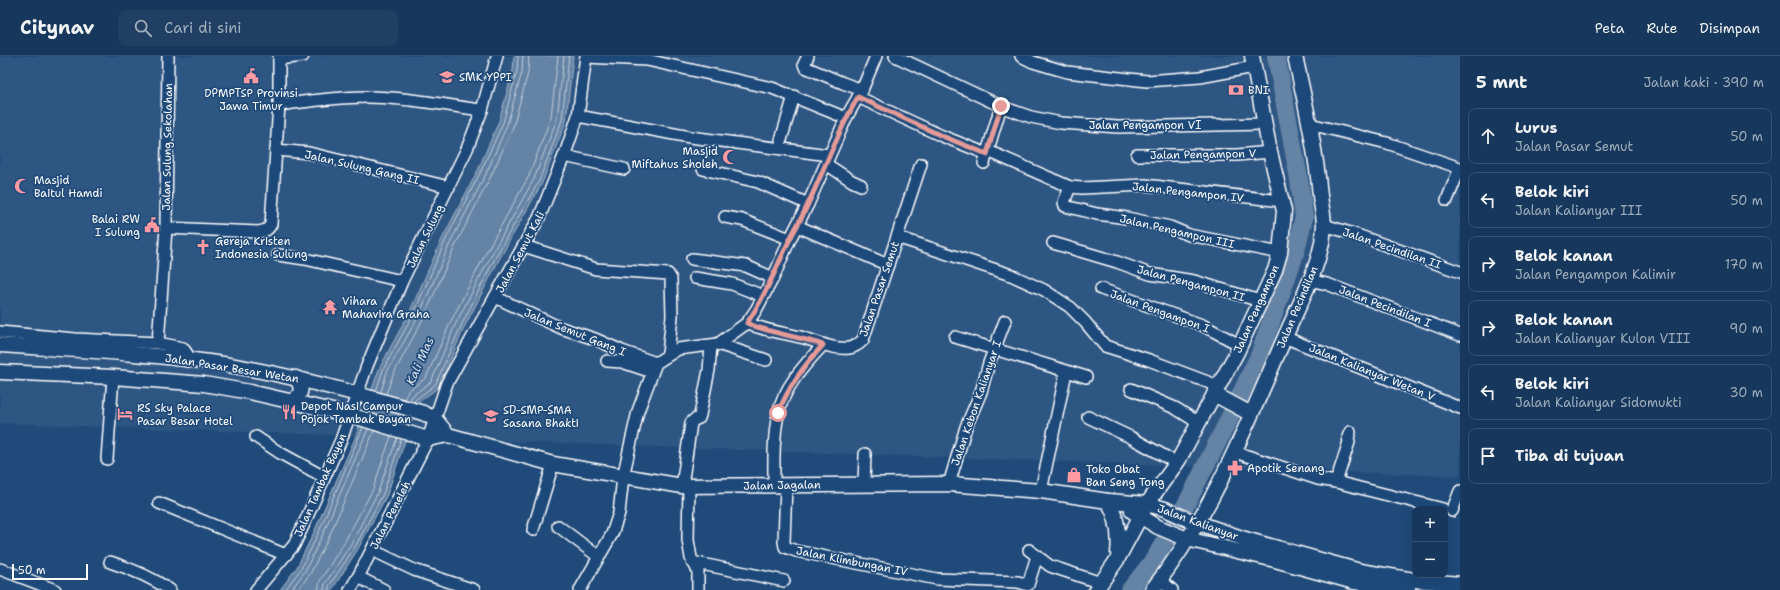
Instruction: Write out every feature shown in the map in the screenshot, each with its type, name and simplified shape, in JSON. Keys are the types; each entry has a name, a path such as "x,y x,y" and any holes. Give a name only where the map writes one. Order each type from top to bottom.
{"main road":[{"name":"Jalan Pecindilan","path":"1156,585 1176,559 1182,538 1235,452 1246,412 1284,337 1316,262 1324,225 1310,124 1296,56"},
{"name":"Jalan Pengampon","path":"1099,586 1117,560 1143,510 1177,463 1199,423 1218,393 1275,270 1280,254 1284,211 1270,152 1253,61"},
{"name":"Jalan Pasar Besar Wetan","path":"0,345 26,340 225,365 323,384 429,416"},
{"name":"Jalan Pasar Besar Wetan","path":"0,372 113,377 204,384 250,392 292,403 355,416 428,439"},
{"path":"292,403 301,392 301,387 296,378"},
{"path":"1218,393 1246,412"},
{"path":"429,416 448,435"},
{"name":"Jalan Jagalan","path":"428,439 448,435 553,464 623,477 686,486 949,484 1040,490 1115,501"},
{"path":"1115,501 1114,512 1119,531 1117,560"},
{"name":"Jalan Kalianyar","path":"1115,501 1143,510 1165,509 1192,521 1356,576 1460,584"},
{"name":"Jalan Kalianyar","path":"1143,510 1158,527 1182,538 1275,560 1356,576 1415,590"}],"street":[{"name":"Jalan Sulung Sekolahan","path":"158,343 166,228 168,56"},
{"path":"166,228 191,230 266,230 271,224 279,105 279,57 302,56"},
{"name":"Jalan Sulung","path":"355,416 402,281 467,149 482,110 497,56"},
{"path":"808,56 804,64 805,67 860,93 942,136 986,156 1070,187"},
{"path":"698,590 698,571 692,562 688,540 686,486 691,423 692,420 699,418 700,415 715,345 747,323 763,296 808,204 846,118 860,93 876,56"},
{"name":"Jalan Pengampon VI","path":"895,56 1001,106 1031,117 1061,123 1118,127 1265,124"},
{"path":"1021,56 1033,62 1067,72 1147,81 1200,77 1253,61"},
{"path":"586,57 647,60 772,88 846,118"},
{"name":"Jalan Semut Kali","path":"428,439 429,416 539,218 564,156 578,116 586,57"},
{"path":"782,140 794,96"},
{"path":"279,105 320,99 367,97 418,101 482,110"},
{"path":"986,156 1001,106"},
{"path":"578,116 827,160 852,181 861,185"},
{"path":"1310,124 1386,143 1460,168 1447,200"},
{"name":"Jalan Sulung Gang II","path":"276,150 309,153 449,187"},
{"name":"Jalan Pengampon V","path":"1137,154 1237,155 1270,152"},
{"path":"564,156 624,169"},
{"name":"Jalan Pasar Semut","path":"747,323 755,327 806,339 823,345 849,348 858,345 863,340 921,164"},
{"path":"703,169 758,182 808,204"},
{"name":"Jalan Pengampon IV","path":"1070,187 1082,188 1145,185 1282,201"},
{"name":"Jalan Pengampon III","path":"1070,187 1064,204 1074,208 1170,227 1189,235 1280,254"},
{"path":"725,217 742,220 790,239"},
{"name":"Jalan Pecindilan II","path":"1324,225 1357,234 1460,272"},
{"path":"797,226 888,266"},
{"path":"897,237 1011,275 1044,290 1070,307 1105,346 1149,360 1218,393"},
{"name":"Jalan Pengampon II","path":"1053,244 1117,262 1150,274 1194,281 1260,301"},
{"path":"524,246 596,269 666,273 670,275 672,316 668,354"},
{"path":"278,255 305,258 402,281"},
{"path":"692,259 746,266 773,278"},
{"path":"695,278 732,284 763,296"},
{"name":"Jalan Pecindilan I","path":"1309,280 1327,284 1460,335"},
{"name":"Jalan Pengampon I","path":"1101,289 1202,325 1240,345"},
{"name":"Jalan Semut Gang I","path":"495,297 561,328 595,338 654,367"},
{"name":"Jalan Kebon Kalianyar I","path":"949,484 956,457 981,392 1005,321"},
{"path":"0,332 26,340 158,343 183,348 191,360"},
{"path":"955,337 1086,377"},
{"name":"Jalan Kalianyar Wetan V","path":"1284,337 1460,408"},
{"path":"580,590 612,534 618,513 623,477 638,411 654,367 668,354 678,349 715,345 766,360"},
{"path":"780,485 774,442 778,413 787,391 810,359 823,345"},
{"path":"606,361 654,367"},
{"path":"1040,490 1066,372"},
{"path":"107,459 113,377"},
{"path":"1130,389 1175,408 1199,423"},
{"name":"Jalan Tambak Bayan","path":"256,590 294,545 341,440 355,416"},
{"path":"1088,417 1130,437 1177,463"},
{"path":"1336,482 1349,442 1348,437 1350,432"},
{"path":"256,437 280,453 324,477"},
{"name":"Jalan Peneleh","path":"350,590 428,439"},
{"path":"1235,452 1318,479 1336,482 1450,511 1460,491"},
{"path":"864,485 865,454"},
{"path":"533,530 553,464"},
{"name":"Jalan Klimbungan IV","path":"780,485 784,542 785,547 789,549 937,579 1018,582 1028,585 1033,553 1050,566 1099,586"},
{"path":"159,502 286,555"},
{"path":"558,526 599,557"},
{"path":"372,550 414,570 474,590"},
{"path":"110,562 154,579 170,590"},
{"path":"692,562 784,580"},
{"path":"0,569 55,590"},
{"path":"358,577 384,590"},
{"path":"1156,585 1172,590"}],"shaded area":[{"path":"0,56 1460,56 1460,476 0,423"}],"water":[{"name":"Kali Mas","path":"514,56 573,56 566,121 542,183 501,256 464,328 438,388 418,402 387,495 358,549 332,590 280,590 297,567 314,532 355,438 379,369 410,311 443,237 478,170 499,121 513,70"}],"waterway":[{"path":"1130,590 1155,558 1189,499 1227,423 1259,356 1295,254 1304,217 1299,179 1276,56"}],"place":[{"name":"DPMPTSP Provinsi Jawa Timur","path":"251,76"},
{"name":"SMK YPPI","path":"447,77"},
{"name":"BNI","path":"1236,90"},
{"name":"Masjid Miftahus Sholeh","path":"730,157"},
{"name":"Masjid Baitul Hamdi","path":"22,186"},
{"name":"Balai RW I Sulung","path":"152,225"},
{"name":"Gereja Kristen Indonesia Sulung","path":"203,247"},
{"name":"Vihara Mahavira Graha","path":"330,307"},
{"name":"Depot Nasi Campur Pojok Tambak Bayan","path":"289,412"},
{"name":"RS Sky Palace Pasar Besar Hotel","path":"125,414"},
{"name":"SD-SMP-SMA Sasana Bhakti","path":"491,416"},
{"name":"Apotik Senang","path":"1235,468"},
{"name":"Toko Obat Ban Seng Tong","path":"1074,475"}],"route":[{"path":"778,413 787,391 810,359 823,345 806,339 755,327 747,323 756,310 773,278 846,118 858,97 942,136 987,154 1001,106"}]}
